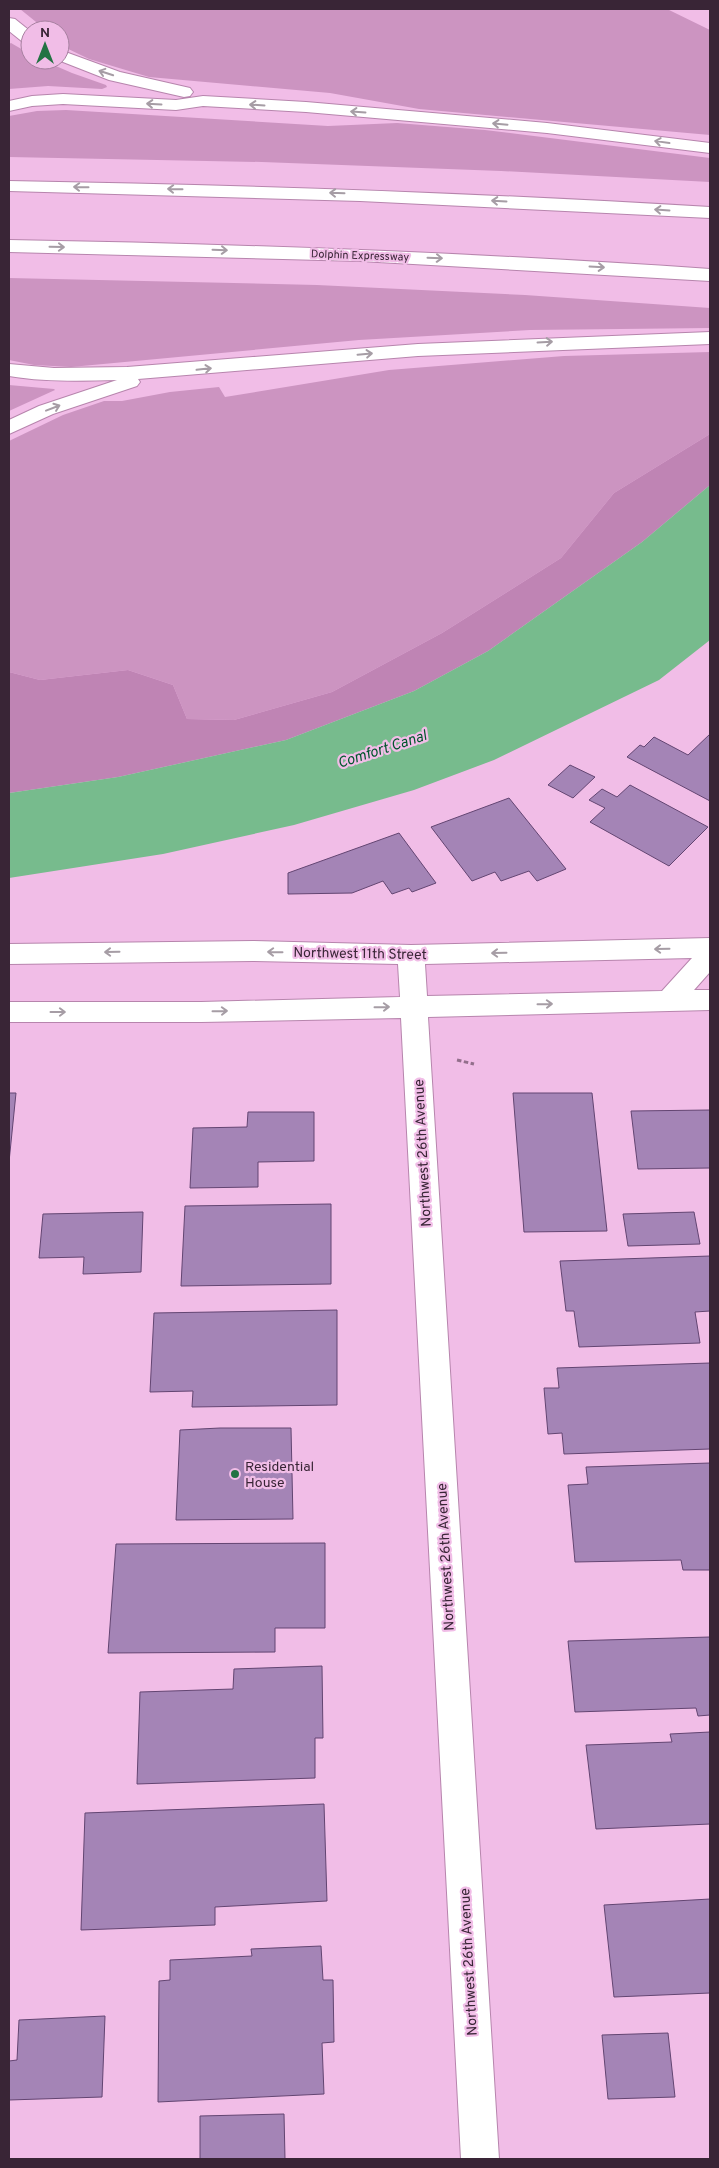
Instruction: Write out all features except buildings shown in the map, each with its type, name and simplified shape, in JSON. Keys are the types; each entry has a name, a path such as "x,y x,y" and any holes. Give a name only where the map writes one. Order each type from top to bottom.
{"main road":[{"path":"9,23 20,31"},
{"path":"70,59 115,76 191,94 203,101"},
{"path":"9,106 32,101 63,99 176,105 203,101 315,108 538,127 710,148"},
{"path":"9,186 253,190 427,197 710,214"},
{"name":"Dolphin Expressway","path":"9,246 266,251 443,258 710,275"},
{"path":"9,370 69,375 155,374 401,350 576,341 710,338"},
{"path":"9,428 72,401 155,374"},
{"name":"Northwest 11th Street","path":"9,954 253,951 411,955 710,948"},
{"name":"Northwest 26th Avenue","path":"411,955 480,2159"},
{"path":"669,1001 710,955"},
{"path":"9,1012 200,1012 710,1000"}],"path":[{"path":"454,1059 474,1064"}],"shaded area":[{"path":"20,9 667,9 710,30 710,135 419,109 330,93 149,77 89,59 70,50 70,20 34,20"},
{"path":"11,43 20,48 20,70 65,70 107,87 102,89 48,86 9,89 9,44"},
{"path":"66,110 328,126 397,123 485,130 710,158 710,182 501,171 262,162 9,157 9,116 37,111"},
{"path":"9,278 317,285 525,295 710,308 710,328 530,330 359,340 71,367 34,365 9,360"},
{"path":"710,352 710,434 614,493 561,558 442,633 332,692 234,720 187,719 173,685 128,670 40,680 9,672 9,441 63,415 104,401 122,401 170,392 219,387 225,397 389,370 564,356"},
{"path":"9,385 54,389 55,390 9,411"},
{"path":"710,434 710,485 642,542 488,651 414,691 286,740 118,777 9,793 9,672 40,680 128,670 173,685 187,719 234,720 332,692 442,633 561,558 614,493"}],"water":[{"name":"Comfort Canal","path":"710,485 710,640 659,680 494,760 414,790 294,825 163,854 9,878 9,793 118,777 286,740 414,691 488,651 642,542"}],"place":[{"name":"Residential House","path":"235,1474"}]}
